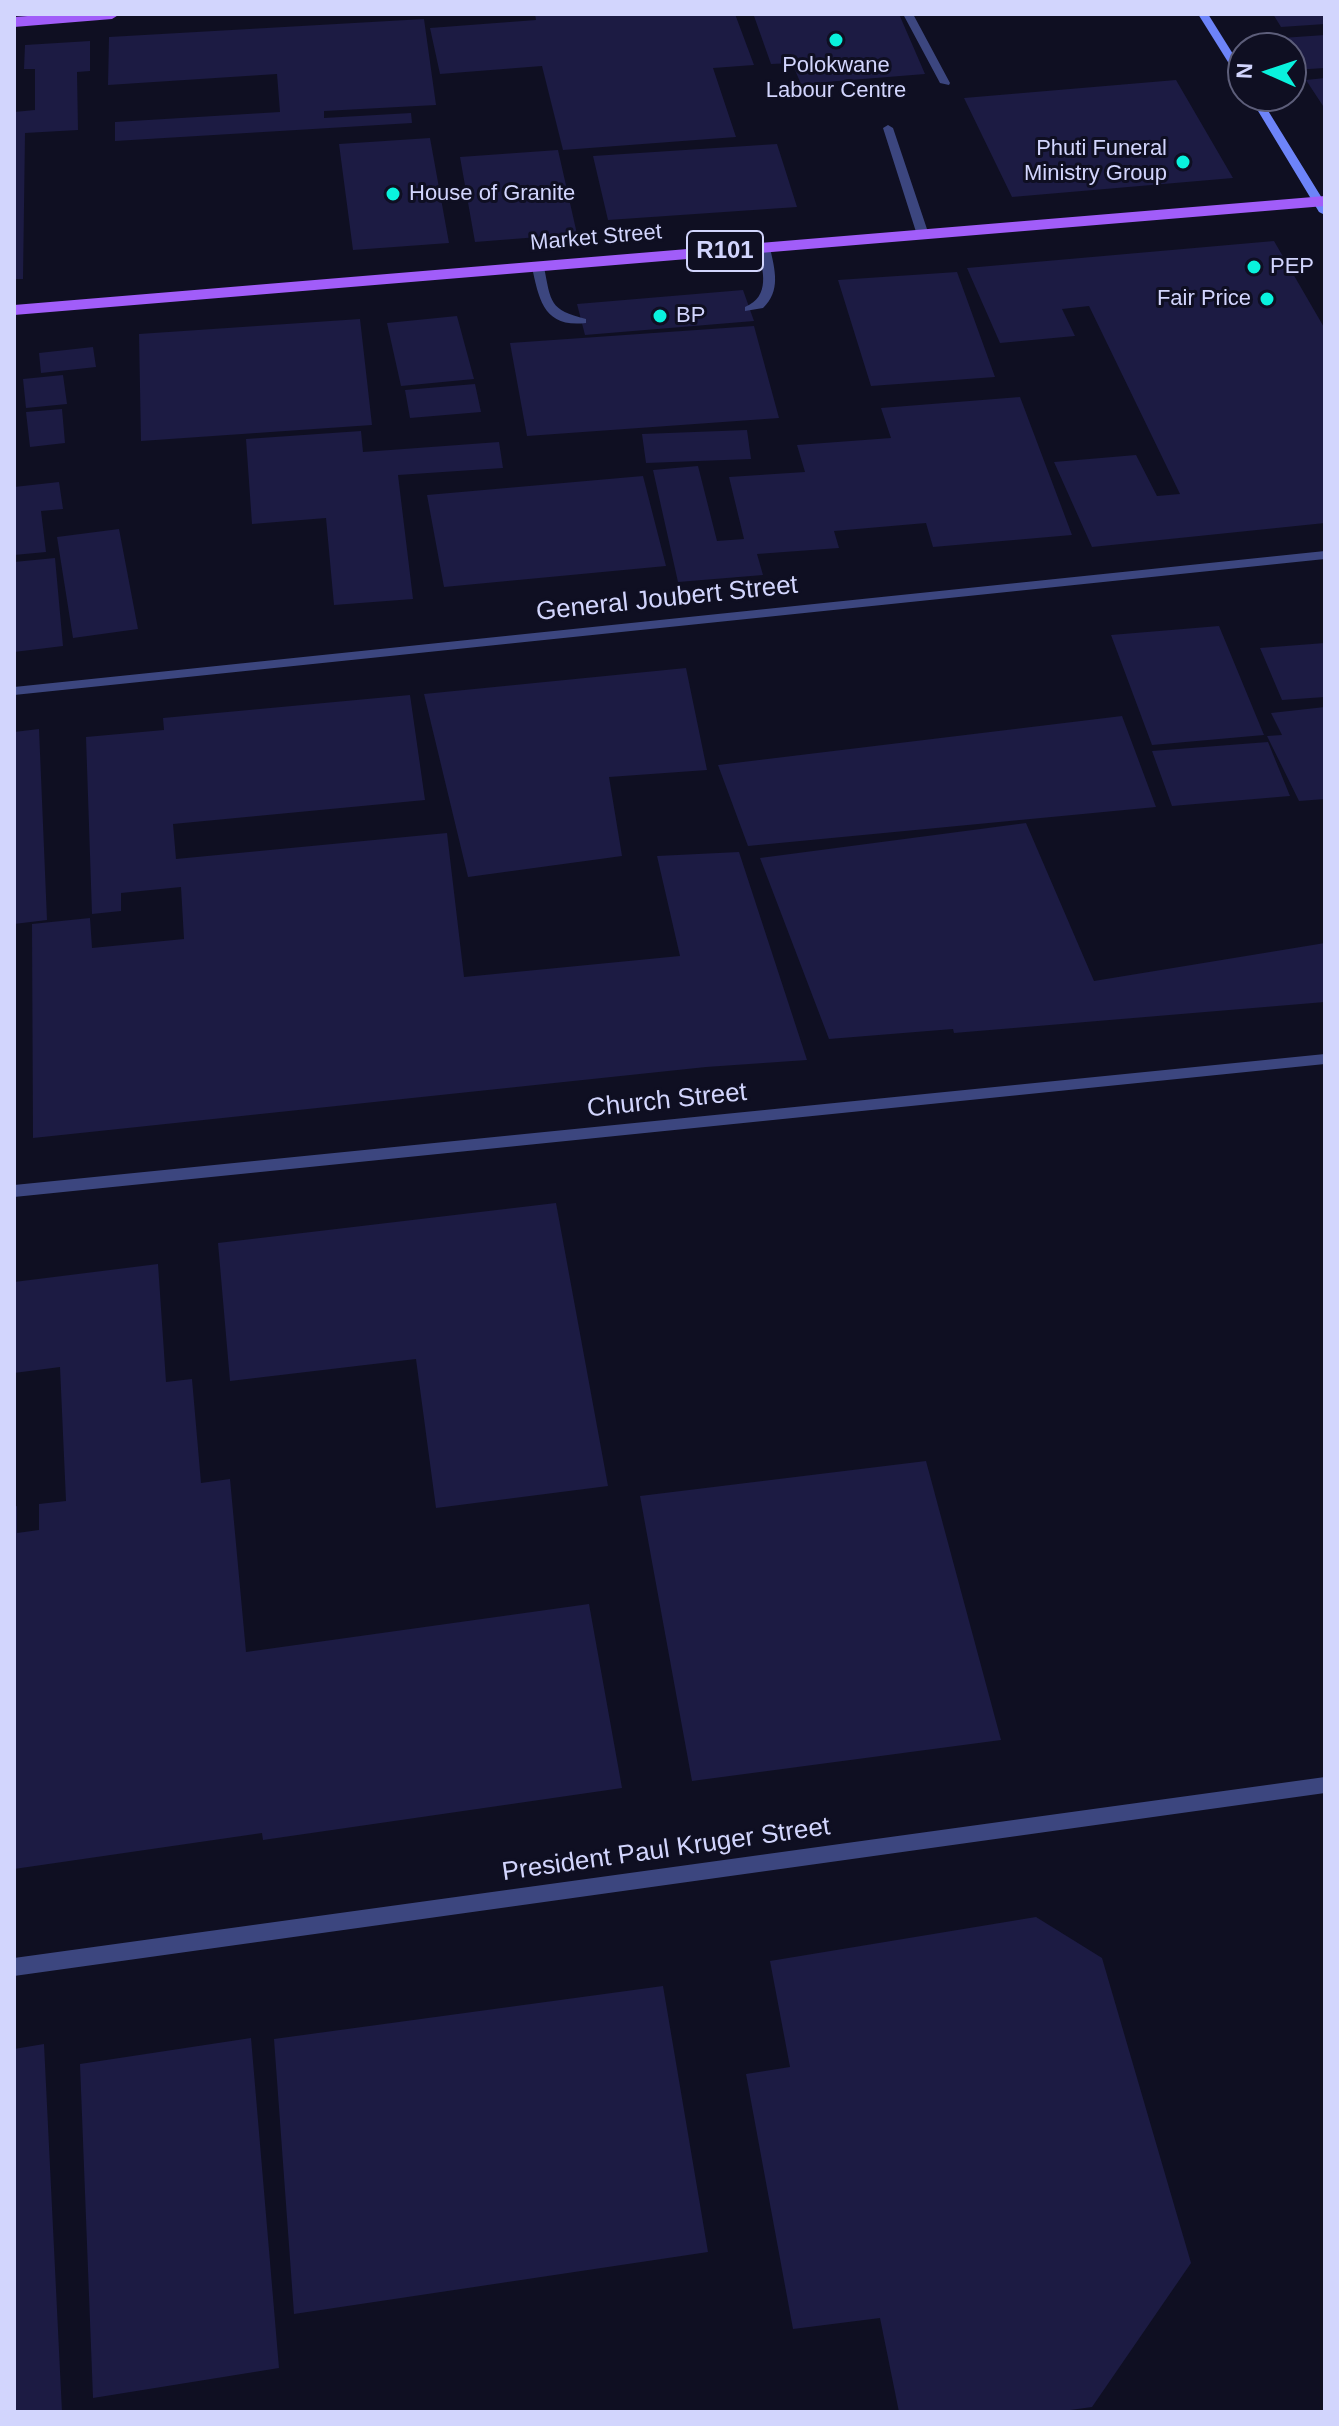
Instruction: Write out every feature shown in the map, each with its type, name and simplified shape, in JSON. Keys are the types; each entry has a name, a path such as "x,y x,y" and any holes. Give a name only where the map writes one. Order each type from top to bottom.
{"main road":[{"path":"14,22 34,17 112,14"},
{"path":"1203,14 1227,52"},
{"path":"1264,112 1323,205"},
{"name":"Market Street","path":"14,310 1323,205"}],"street":[{"path":"908,14 945,83"},
{"path":"888,128 923,235"},
{"path":"749,309 761,306 767,298 771,280 764,248"},
{"path":"538,267 548,309 557,317 582,321"},
{"name":"General Joubert Street","path":"14,691 1325,555"},
{"name":"Church Street","path":"14,1191 1325,1059"},
{"name":"President Paul Kruger Street","path":"14,1967 1325,1785"}],"building":[{"path":"535,14 735,14 754,65 713,68 736,137 563,150 542,66 440,74 430,28 536,20"},
{"name":"Polokwane Labour Centre","path":"747,14 899,14 925,74 801,84 792,63 771,64 754,16"},
{"path":"1273,14 1325,14 1325,24 1281,27"},
{"path":"424,19 436,105 324,111 324,118 411,113 412,123 115,141 115,122 280,112 277,74 108,85 109,37"},
{"path":"1325,35 1325,68 1307,69 1307,36"},
{"path":"90,41 90,71 77,72 78,130 25,133 23,279 14,279 14,112 35,110 35,69 24,69 25,45"},
{"path":"1325,78 1325,109 1307,82"},
{"path":"1176,80 1233,178 1012,197 964,98"},
{"name":"House of Granite","path":"430,138 449,243 353,250 339,144"},
{"path":"777,144 797,207 608,220 593,156"},
{"path":"558,150 577,234 475,242 460,157"},
{"path":"1274,241 1325,329 1325,523 1092,547 1054,462 1136,455 1157,496 1180,494 1089,306 1062,309 1075,336 1000,343 967,268"},
{"path":"957,272 995,377 871,386 838,280"},
{"path":"743,290 754,321 585,335 577,304"},
{"path":"457,316 474,379 401,386 387,323"},
{"path":"360,319 372,425 141,441 139,334"},
{"path":"754,326 779,418 527,436 510,343"},
{"path":"93,347 96,367 41,373 39,353"},
{"path":"63,375 67,404 26,408 23,379"},
{"path":"475,384 481,412 410,418 405,390"},
{"path":"1020,397 1072,535 933,547 926,523 834,531 839,548 757,554 763,575 678,582 653,470 698,466 717,541 744,539 729,477 805,472 797,445 891,438 881,408"},
{"path":"62,409 65,443 30,447 26,412"},
{"path":"747,430 751,459 646,463 642,434"},
{"path":"361,431 363,452 499,442 503,468 398,475 413,599 334,605 326,518 252,524 246,439"},
{"path":"643,476 666,566 444,587 427,495"},
{"path":"59,482 63,509 41,511 46,552 14,555 14,487"},
{"path":"119,529 138,629 73,638 57,537"},
{"path":"55,558 63,646 14,652 14,562"},
{"path":"1219,626 1264,735 1152,745 1111,635"},
{"path":"1325,643 1325,697 1282,700 1260,648"},
{"path":"686,668 707,770 609,777 622,856 468,877 424,694"},
{"path":"410,695 425,800 173,824 176,859 447,833 464,977 680,956 657,856 739,852 807,1060 706,1067 33,1138 32,924 90,918 92,948 184,939 181,887 121,893 121,911 92,914 86,737 164,730 163,718"},
{"path":"1325,707 1325,799 1299,801 1267,736 1282,735 1271,713"},
{"path":"1122,716 1156,807 748,846 718,765"},
{"path":"39,729 47,920 14,924 14,732"},
{"path":"1268,742 1290,796 1172,806 1152,751"},
{"path":"1026,823 1094,981 1325,943 1325,1002 954,1033 953,1029 829,1039 760,858"},
{"path":"556,1203 608,1486 436,1508 416,1359 230,1381 218,1243"},
{"path":"158,1264 166,1382 192,1379 201,1483 230,1479 246,1652 589,1604 622,1788 263,1840 262,1833 14,1869 14,1507 17,1506 17,1533 39,1530 39,1504 66,1501 60,1367 14,1373 14,1282"},
{"path":"926,1461 1001,1740 692,1781 640,1496"},
{"path":"1036,1917 1102,1958 1191,2263 1092,2407 1056,2412 899,2412 880,2318 793,2329 746,2074 790,2067 770,1961"},
{"path":"663,1986 708,2252 294,2314 274,2039"},
{"path":"251,2038 279,2368 93,2398 80,2064"},
{"path":"44,2044 62,2412 14,2412 14,2049"}],"place":[{"name":"Polokwane Labour Centre","path":"836,40"},
{"name":"Phuti Funeral Ministry Group","path":"1183,162"},
{"name":"House of Granite","path":"393,194"},
{"name":"PEP","path":"1254,267"},
{"name":"Fair Price","path":"1267,299"},
{"name":"BP","path":"660,316"}]}
